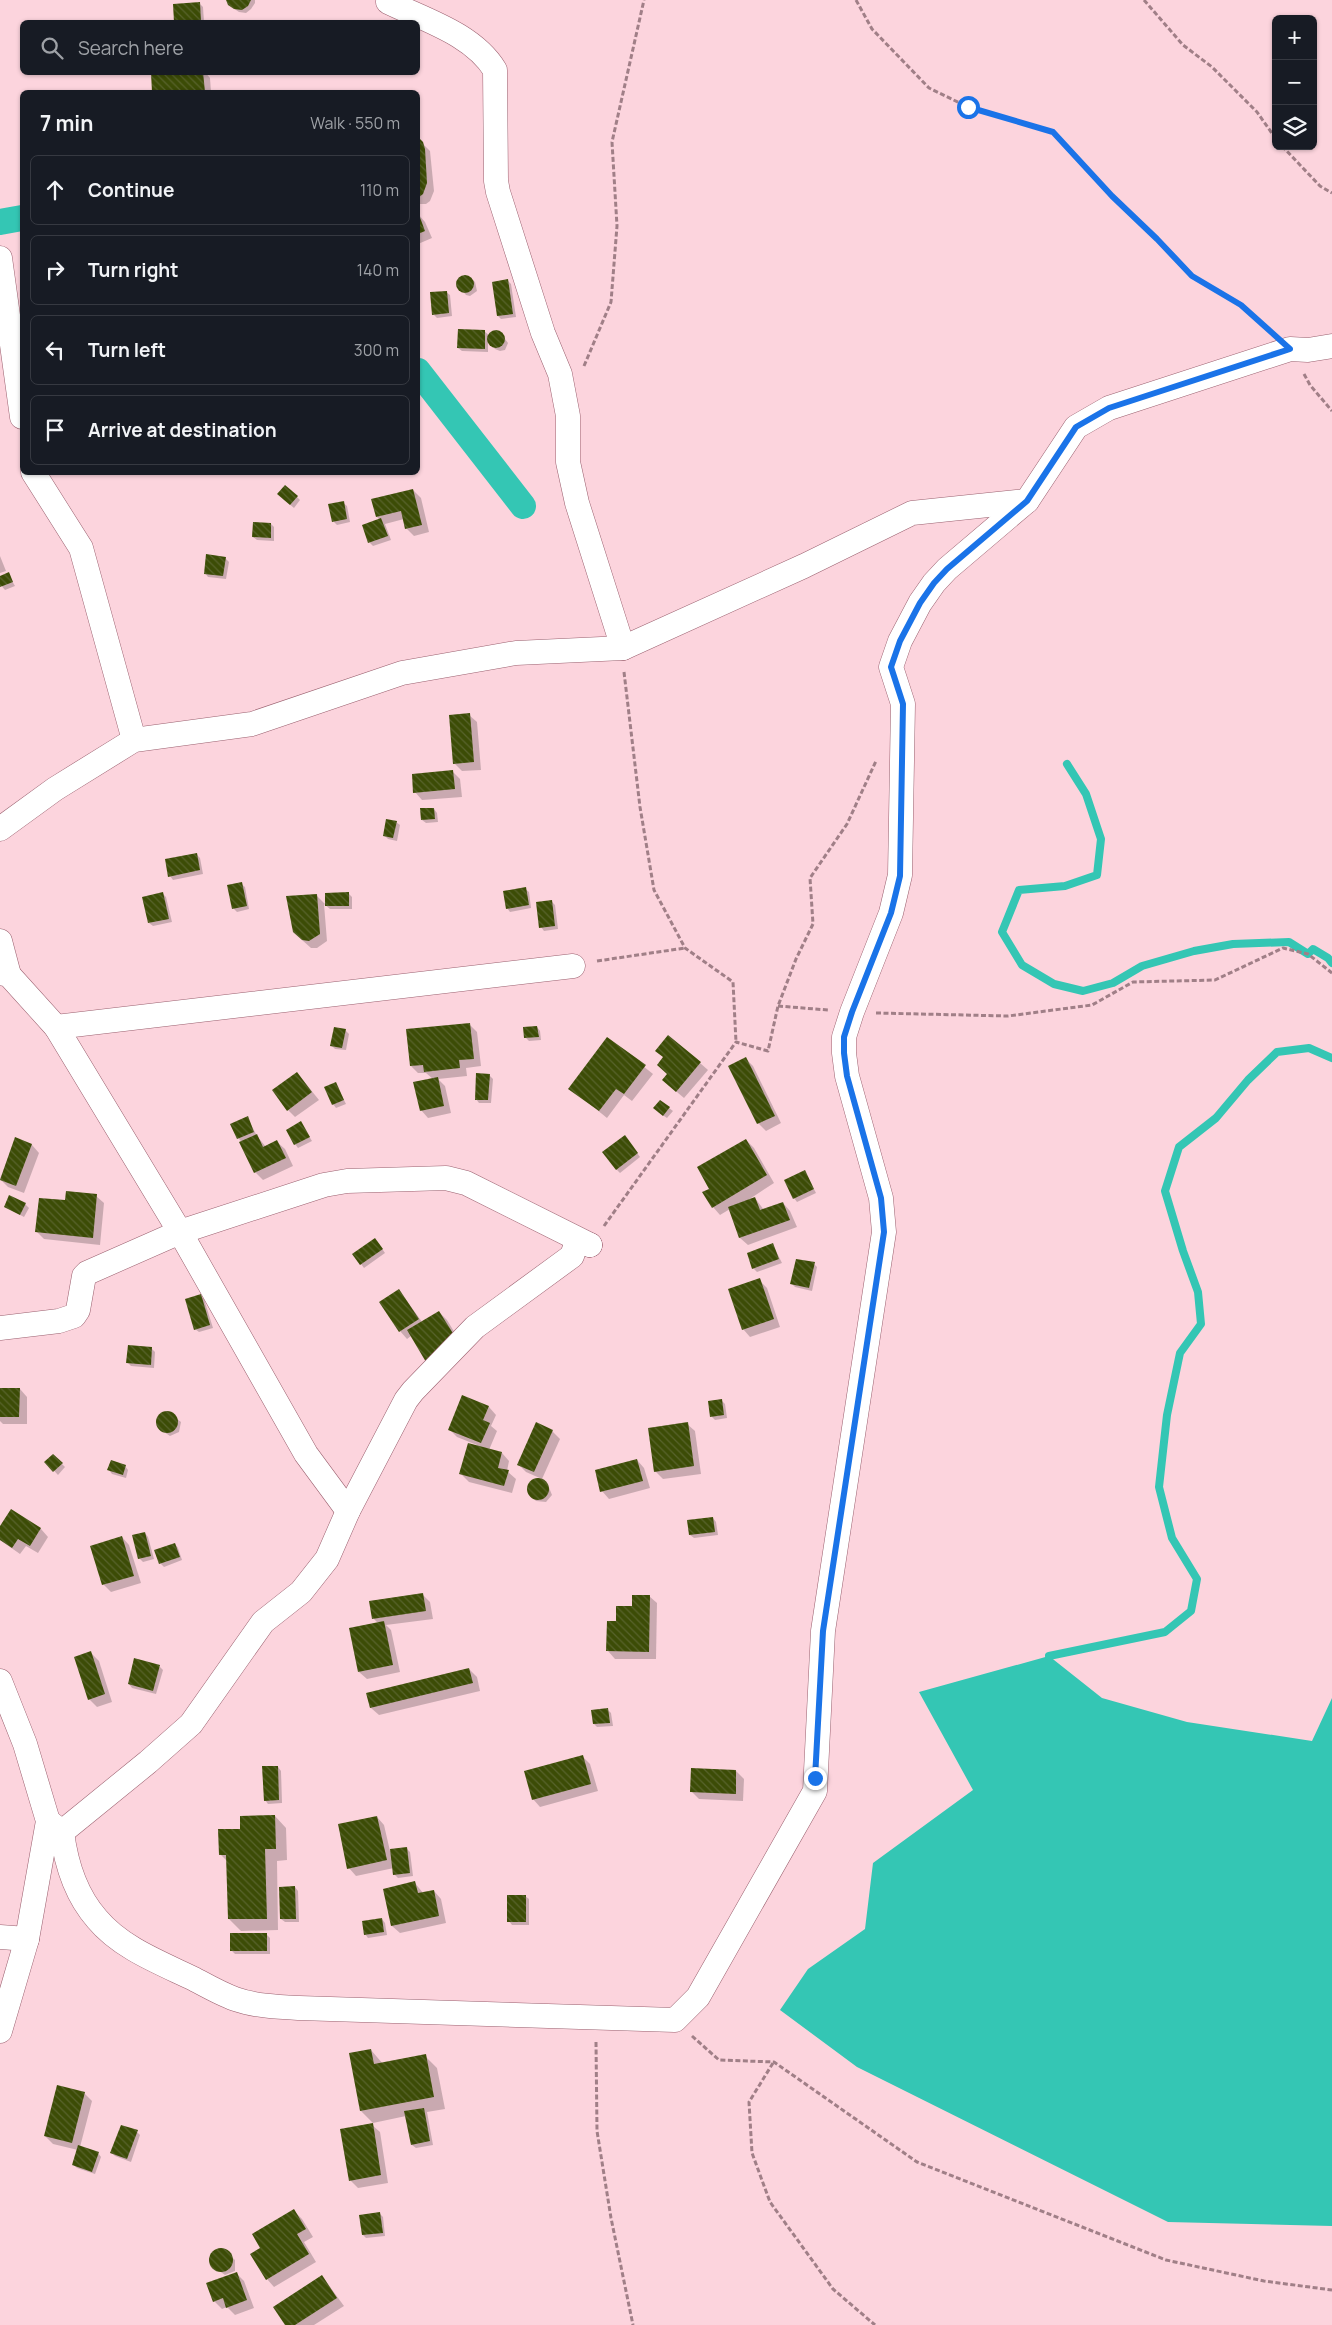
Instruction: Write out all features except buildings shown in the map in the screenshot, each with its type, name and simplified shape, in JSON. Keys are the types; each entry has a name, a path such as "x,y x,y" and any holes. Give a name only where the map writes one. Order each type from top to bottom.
{"street":[{"path":"392,0 388,2 473,45 487,56 495,70 497,186 537,316 560,374 568,416 568,462 576,503 623,648"},
{"path":"0,258 20,403"},
{"path":"0,1681 55,1826 72,1880 102,1925 140,1953 235,1999 264,2006 676,2020 698,1997 814,1791 823,1631 884,1232 881,1198 847,1076 844,1037 891,913 900,876 903,704 891,667 904,634 934,583 947,569 1027,501 1076,427 1109,408 1290,349 1308,350 1332,346"},
{"path":"35,475 81,548 134,740"},
{"path":"0,829 54,789 134,740 252,724 402,673 516,653 623,648 804,566 912,513 1027,501"},
{"path":"0,941 5,974 56,1027 180,1232 306,1454 348,1511"},
{"path":"56,1027 573,966"},
{"path":"0,1328 59,1321 74,1316 78,1310 84,1276 87,1273 180,1232 324,1185 347,1181 446,1178 466,1183 590,1245"},
{"path":"0,2031 27,1939 55,1826 148,1762 190,1724 263,1622 301,1592 327,1560 348,1511 406,1400 413,1391 475,1327 572,1256 576,1241 590,1245"},
{"path":"0,1937 27,1939"}],"path":[{"path":"583,368 610,302 618,226 612,142 644,0"},
{"path":"856,0 872,29 928,88 968,107 1053,132 1112,196 1192,276 1241,305 1290,349 1310,385 1332,411"},
{"path":"1144,0 1183,46 1212,66 1257,112 1272,133"},
{"path":"1286,150 1320,186 1332,193"},
{"path":"590,1245 736,1042 733,982 686,948 654,890 640,807 625,690 623,648"},
{"path":"736,1042 768,1051 778,1006 796,959 813,924 810,878 847,824 879,755"},
{"path":"573,966 601,960 686,948"},
{"path":"778,1006 852,1012 1008,1016 1092,1006 1133,982 1215,980 1283,948 1308,954 1332,973"},
{"path":"596,2016 597,2131 611,2218 633,2325"},
{"path":"676,2020 720,2060 774,2062 917,2162 1166,2260 1264,2282 1332,2290"},
{"path":"774,2062 749,2102 752,2153 770,2202 833,2289 875,2325"}],"shaded area":[{"path":"1049,1656 1102,1698 1187,1722 1312,1741 1332,1698 1332,2226 1168,2222 857,2067 780,2010 808,1969 865,1929 873,1863 973,1790 919,1692"}],"waterway":[{"path":"0,222 20,218"},
{"path":"420,374 523,506"},
{"path":"1067,764 1086,794 1101,839 1097,875 1065,886 1019,890 1002,932 1022,965 1054,984 1083,991 1113,983 1142,966 1194,951 1233,944 1289,942 1308,954 1313,949 1328,958 1332,963"},
{"path":"1049,1656 1165,1632 1191,1611 1197,1579 1172,1538 1159,1487 1167,1415 1180,1353 1201,1324 1198,1292 1183,1251 1165,1191 1179,1147 1216,1118 1248,1080 1277,1052 1309,1048 1332,1058"}],"route":[{"path":"815,1778 823,1631 884,1232 881,1198 847,1076 844,1037 891,913 900,876 903,704 891,667 900,641 920,603 934,583 947,569 1027,501 1076,427 1109,408 1290,349 1241,305 1192,276 1112,196 1053,132 968,107"}]}
